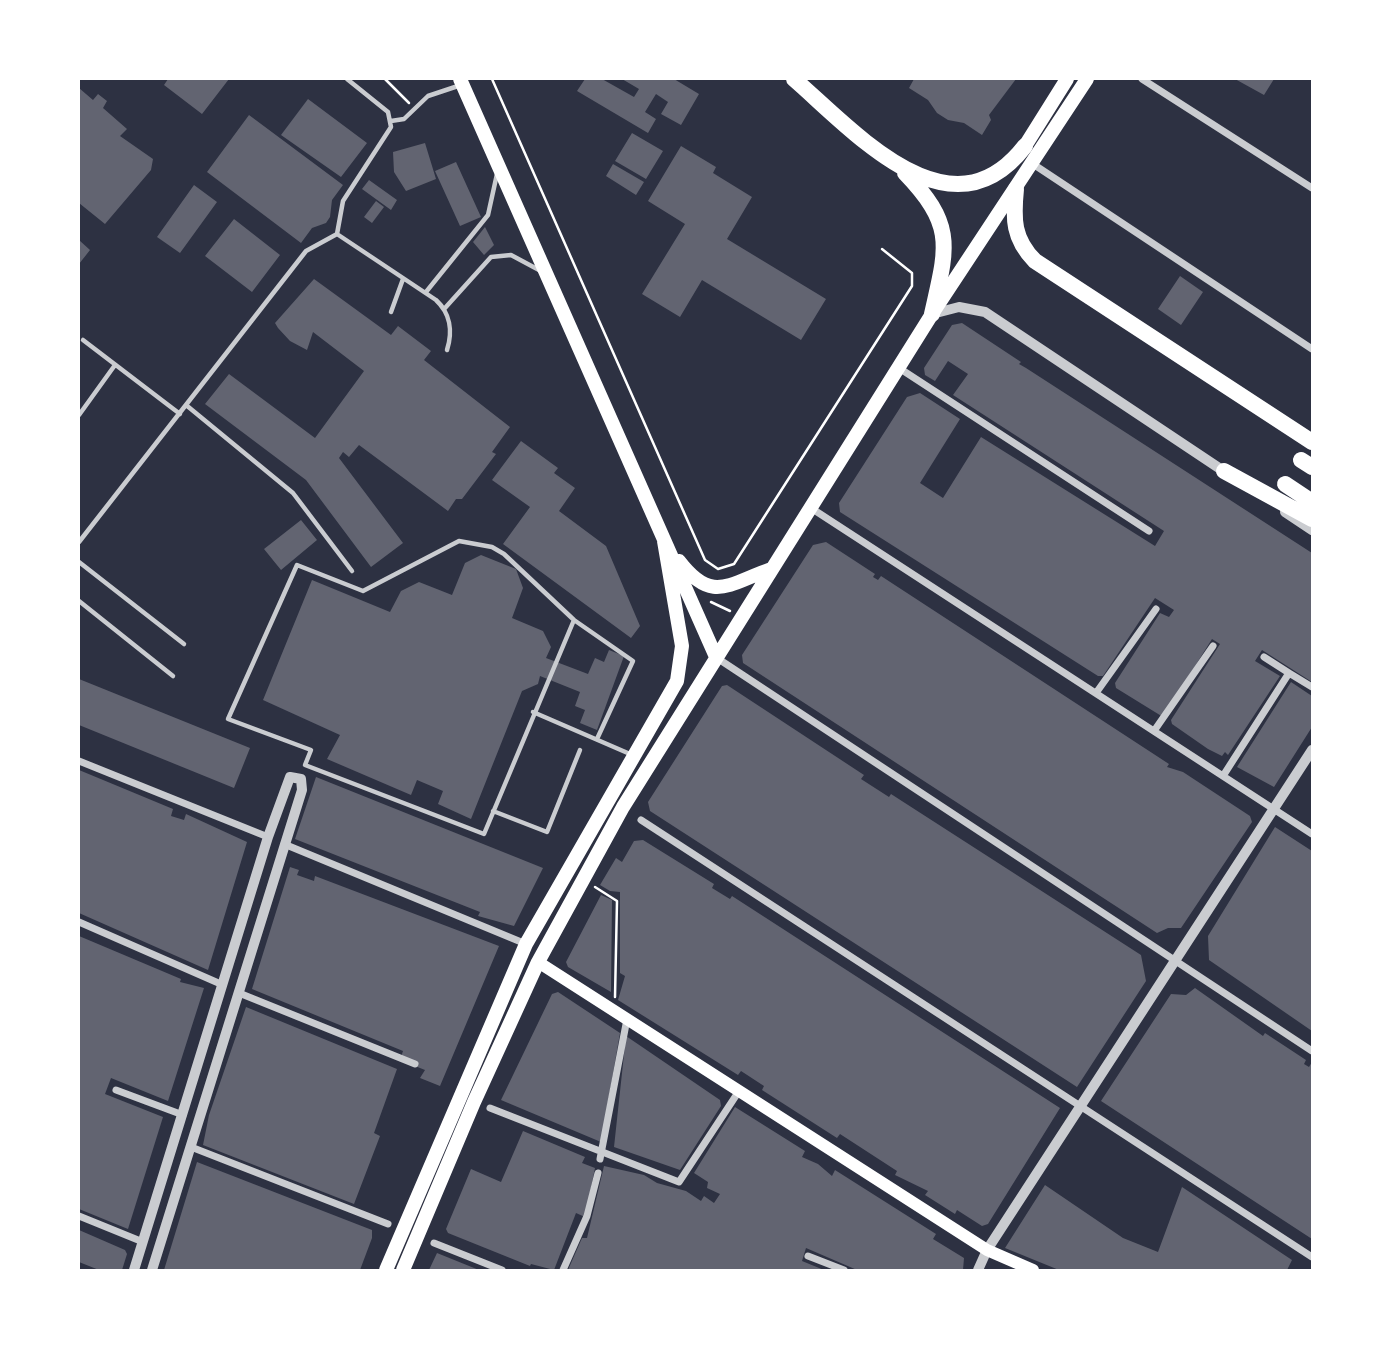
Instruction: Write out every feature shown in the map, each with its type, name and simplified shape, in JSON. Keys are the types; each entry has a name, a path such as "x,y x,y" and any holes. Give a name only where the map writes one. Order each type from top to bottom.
{"highway":[{"path":"794,79 902,170 934,208 944,232 940,274 932,314"},
{"path":"902,170 928,180 967,185 989,179 1001,171 1025,146"},
{"path":"1016,189 1016,234 1035,261 1312,442"},
{"path":"1224,471 1312,519"},
{"path":"1285,484 1312,502"}],"main road":[{"path":"1025,146 1067,79"},
{"path":"403,1270 474,1101 538,962 581,880 810,507 932,314 1087,79"},
{"path":"461,81 716,657"},
{"path":"664,541 689,573 704,586 723,586 772,569"},
{"path":"386,1270 526,944 677,681 682,646 664,541"},
{"path":"538,962 987,1250 1032,1270"}],"street":[{"path":"1142,79 1312,188"},
{"path":"1033,164 1312,349"},
{"path":"932,314 963,306 985,312 1312,530"},
{"path":"898,368 1149,531"},
{"path":"810,507 1312,834"},
{"path":"1096,693 1156,609"},
{"path":"1154,731 1213,646"},
{"path":"716,657 1312,1051"},
{"path":"1264,657 1312,687"},
{"path":"1223,776 1289,673"},
{"path":"978,1270 987,1250 1312,750"},
{"path":"79,761 526,944"},
{"path":"134,1270 268,837 290,777 298,777 302,779 302,790 152,1270"},
{"path":"642,820 1312,1257"},
{"path":"79,922 239,993 415,1064"},
{"path":"601,1155 627,1018"},
{"path":"116,1090 183,1115"},
{"path":"490,1108 601,1155 681,1181 739,1091"},
{"path":"191,1147 388,1224"},
{"path":"563,1270 587,1216 598,1173"},
{"path":"79,1216 143,1242"},
{"path":"434,1243 502,1270"},
{"path":"808,1256 844,1270"}],"lane":[{"path":"337,234 343,201 353,182 387,135 391,121 382,105 347,79"},
{"path":"391,121 404,119 428,96 461,81"},
{"path":"426,292 488,215 499,166"},
{"path":"337,234 426,292 445,308 449,319 447,350"},
{"path":"79,542 306,251 337,234"},
{"path":"445,308 491,257 511,255 530,262 547,277"},
{"path":"391,312 403,279"},
{"path":"83,340 180,414"},
{"path":"79,415 116,365"},
{"path":"186,405 293,493 352,572"},
{"path":"574,620 484,834 305,765 311,750 228,719 297,565 363,591 459,541 473,542 504,554 574,620 633,661 597,739"},
{"path":"79,562 184,644"},
{"path":"79,601 173,676"},
{"path":"534,712 634,755"},
{"path":"493,811 547,832 580,750"}],"path":[{"path":"386,79 414,108"},
{"path":"492,79 705,561 711,566 718,569 734,564 912,286 914,280 907,267 882,249"},
{"path":"703,598 733,613"},
{"path":"581,880 616,898 615,1011"}],"building":[{"path":"168,79 229,79 202,114 164,85"},
{"path":"585,79 602,79 634,97 639,89 622,79 674,79 699,94 681,125 661,114 668,102 656,94 645,112 656,119 648,133 577,91"},
{"path":"914,79 1016,79 989,115 991,120 982,135 964,123 948,120 937,113 928,100 909,88"},
{"path":"1235,79 1274,79 1264,95"},
{"path":"79,88 93,100 98,94 107,101 103,108 127,129 120,136 153,159 151,170 105,224 79,203"},
{"path":"308,99 367,143 341,177 281,135"},
{"path":"249,115 343,185 332,200 330,217 326,223 312,228 301,243 207,172"},
{"path":"632,133 663,151 646,179 615,161"},
{"path":"425,143 436,179 406,191 394,172 393,152"},
{"path":"681,146 716,167 713,173 752,197 727,239 826,299 801,340 702,280 680,317 642,294 685,224 648,201"},
{"path":"456,162 481,217 460,226 435,171"},
{"path":"613,164 644,182 636,195 606,176"},
{"path":"369,180 397,200 391,210 362,189"},
{"path":"194,185 217,202 180,253 157,237"},
{"path":"376,201 384,207 372,223 364,217"},
{"path":"234,219 280,255 252,292 205,256"},
{"path":"485,227 494,245 484,255 473,242"},
{"path":"79,240 90,250 79,264"},
{"path":"1180,276 1203,292 1181,325 1158,309"},
{"path":"314,279 391,335 398,326 431,351 424,360 510,427 492,452 496,454 462,499 456,499 448,511 359,445 349,457 343,452 339,458 403,543 371,567 306,480 205,404 229,374 315,438 364,371 313,332 307,350 290,341 275,323"},
{"path":"962,323 1021,362 1019,364 1312,553 1312,682 1262,650 1255,661 1280,676 1228,755 1225,752 1222,756 1208,749 1172,724 1171,720 1220,644 1212,639 1163,717 1116,688 1115,683 1160,613 1169,617 1174,610 1155,598 1103,676 1098,676 840,512 839,503 907,397 920,393 960,419 920,483 943,498 981,437 1155,546 1164,531 953,395 968,374 948,361 935,381 925,375 924,368 952,325"},
{"path":"521,441 558,468 554,473 575,488 559,511 606,546 640,626 631,638 503,544 530,507 492,480"},
{"path":"301,520 317,540 281,570 264,549"},
{"path":"826,542 875,574 873,577 878,580 881,576 1169,764 1167,767 1183,772 1250,816 1252,822 1181,928 1168,928 1157,933 743,663 742,655 813,545"},
{"path":"481,555 516,569 523,588 512,618 543,631 551,647 546,658 588,674 595,658 604,662 609,650 624,656 597,730 580,723 585,710 575,706 580,692 540,676 538,684 522,691 471,819 438,804 443,791 417,780 411,795 327,759 340,735 263,700 312,580 390,612 401,591 419,582 452,595 465,563"},
{"path":"79,679 250,748 234,788 79,725"},
{"path":"1291,682 1312,696 1312,727 1274,787 1237,767"},
{"path":"727,685 864,775 861,779 889,797 891,794 1141,955 1146,981 1077,1087 650,811 648,802 722,686"},
{"path":"79,770 173,809 171,816 184,820 186,814 247,842 208,970 79,913"},
{"path":"316,777 543,868 514,926 478,916 480,912 295,839"},
{"path":"1275,827 1312,851 1312,1031 1209,960 1208,936"},
{"path":"643,840 714,884 712,888 730,899 732,896 1060,1108 988,1224 982,1226 957,1210 955,1214 925,1195 928,1191 895,1175 897,1171 840,1134 837,1138 762,1090 764,1086 741,1071 738,1075 618,1000 625,976 620,973 620,892 610,891 600,885 616,858 622,862 634,841"},
{"path":"290,867 299,870 297,875 314,881 315,876 499,946 440,1086 420,1078 425,1070 400,1060 403,1051 252,989"},
{"path":"601,895 612,900 611,992 568,967 566,962"},
{"path":"79,936 181,979 180,982 204,988 168,1101 111,1078 105,1094 163,1117 128,1229 79,1209"},
{"path":"1195,988 1263,1036 1265,1033 1306,1060 1304,1064 1309,1067 1312,1062 1312,1239 1101,1101 1171,994 1186,995"},
{"path":"558,992 620,1033 601,1142 501,1100 552,994"},
{"path":"246,1007 397,1069 374,1133 380,1136 354,1204 203,1145 209,1115"},
{"path":"626,1036 720,1100 721,1106 680,1170 614,1147"},
{"path":"735,1107 805,1151 802,1157 818,1164 832,1176 835,1170 936,1234 933,1239 964,1258 963,1270 857,1270 806,1248 802,1261 824,1270 568,1270 582,1238 587,1238 604,1166 644,1175 657,1183 686,1191 701,1201 704,1196 714,1203 720,1194 707,1188 708,1182 694,1173"},
{"path":"523,1131 585,1157 582,1163 595,1168 585,1217 576,1213 554,1270 531,1264 530,1266 448,1233 446,1229 471,1169 501,1182"},
{"path":"197,1162 372,1230 372,1238 360,1270 164,1270"},
{"path":"1045,1185 1123,1238 1158,1252 1182,1187 1292,1260 1287,1270 1059,1270 1005,1248"},
{"path":"79,1230 125,1250 127,1254 122,1270 99,1270 79,1262"},
{"path":"437,1253 479,1270 429,1270"}]}
